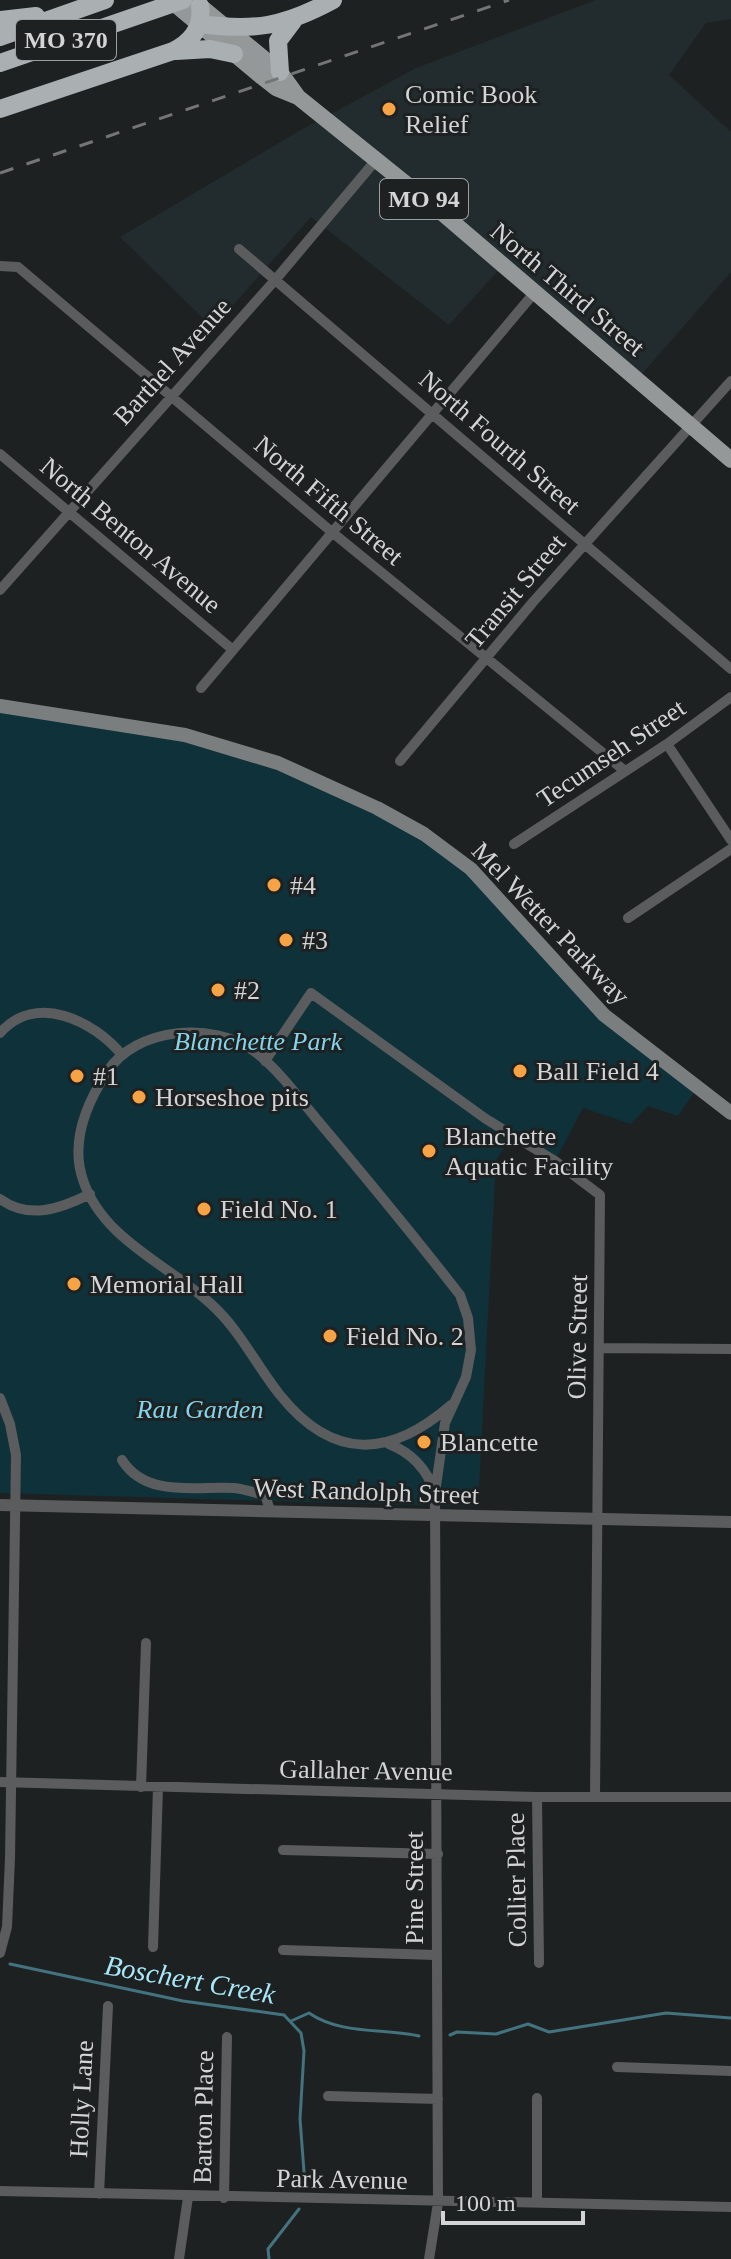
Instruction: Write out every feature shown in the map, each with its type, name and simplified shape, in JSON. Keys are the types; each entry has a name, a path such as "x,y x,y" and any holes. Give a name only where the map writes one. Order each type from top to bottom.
{"highway":[{"name":"MO 370","path":"0,37 105,0"},
{"path":"0,109 173,51 188,42 194,8 226,28 260,28 293,20 333,0"},
{"name":"MO 370","path":"0,63 132,18 194,8"},
{"path":"0,20 70,12"},
{"path":"280,72 278,41 293,20"},
{"path":"173,51 210,49 234,54"}],"main road":[{"name":"North Third Street","path":"170,0 194,8 234,54 276,88 298,97"},
{"name":"North Third Street","path":"226,28 280,72 298,97 535,292 731,460"},
{"name":"Mel Wetter Parkway","path":"0,697 187,726 281,755 381,800 429,827 477,863 536,924 615,1018 731,1102"},
{"name":"Mel Wetter Parkway","path":"0,706 185,735 278,763 377,808 424,834 471,869 530,930 571,982 731,1113"}],"street":[{"name":"Barthel Avenue","path":"0,590 276,279 376,160"},
{"name":"North Fourth Street","path":"239,249 731,669"},
{"name":"North Fifth Street","path":"3,265 18,267 333,533 625,771"},
{"path":"201,688 535,292"},
{"name":"Transit Street","path":"400,761 584,543 731,381"},
{"name":"North Benton Avenue","path":"0,454 233,650"},
{"name":"Tecumseh Street","path":"514,844 667,744 731,697"},
{"path":"667,744 731,840"},
{"path":"628,918 731,849"},
{"name":"Olive Street","path":"265,1061 311,993 486,1119 555,1161 600,1195 595,1797"},
{"path":"0,1033 7,1024 31,1015 76,1018 96,1029 122,1055"},
{"path":"389,1444 431,1423 451,1405 466,1377 471,1350 468,1318 460,1295 367,1179 252,1049 208,1033 160,1037 122,1055 93,1094 81,1124 78,1151 83,1179 90,1194 118,1233 198,1293 229,1321 281,1396 301,1417 343,1442 389,1444 408,1451 430,1478 435,1493"},
{"path":"0,1199 14,1208 31,1211 58,1207 90,1194"},
{"path":"599,1348 731,1349"},
{"path":"0,1398 10,1424 16,1455 5,1782 7,1927 0,1953"},
{"name":"Pine Street","path":"429,2259 438,2203 435,1955 438,1854 433,1516 451,1405"},
{"path":"122,1460 129,1471 162,1488 238,1488 265,1495 270,1510"},
{"name":"West Randolph Street","path":"0,1505 731,1522"},
{"path":"141,1787 146,1643"},
{"name":"Gallaher Avenue","path":"5,1782 537,1797 731,1797"},
{"path":"153,1947 158,1787"},
{"name":"Collier Place","path":"537,1797 539,1963"},
{"path":"283,1850 438,1854"},
{"path":"283,1950 435,1955"},
{"name":"Holly Lane","path":"99,2194 108,2006"},
{"name":"Barton Place","path":"224,2198 227,2037"},
{"path":"617,2067 731,2071"},
{"path":"328,2096 438,2099"},
{"path":"537,2098 537,2202"},
{"name":"Park Avenue","path":"0,2191 438,2203 731,2207"},
{"name":"Barton Place","path":"179,2259 188,2197"}],"shaded area":[{"path":"596,0 731,0 731,19 706,23 669,75 731,132 731,272 642,374 507,261 449,325 311,217 213,328 120,237 299,131 416,68"}],"green space":[{"name":"Blanchette Park","path":"0,706 185,735 377,808 471,869 571,982 697,1088 678,1116 648,1106 631,1124 583,1108 555,1161 499,1132 508,1140 496,1161 478,1507 0,1493"}],"waterway":[{"name":"Boschert Creek","path":"10,1964 183,2001 284,2015 301,2033 304,2051 300,2119 305,2185"},
{"path":"291,2021 309,2013 348,2028 419,2036"},
{"path":"450,2035 457,2032 496,2034 528,2024 549,2032 666,2013 731,2018"},
{"name":"Boschert Creek","path":"269,2259 268,2249 299,2209"}],"railway":[{"path":"0,173 509,0"}],"place":[{"name":"Comic Book Relief","path":"389,109"},
{"name":"#4","path":"274,885"},
{"name":"#3","path":"286,940"},
{"name":"#2","path":"218,990"},
{"name":"Ball Field 4","path":"520,1071"},
{"name":"#1","path":"77,1076"},
{"name":"Horseshoe pits","path":"139,1097"},
{"name":"Blanchette Aquatic Facility","path":"429,1151"},
{"name":"Field No. 1","path":"204,1209"},
{"name":"Memorial Hall","path":"74,1284"},
{"name":"Field No. 2","path":"330,1336"},
{"name":"Blancette","path":"424,1442"}],"park label":[{"name":"Rau Garden","path":"200,1409"}]}
